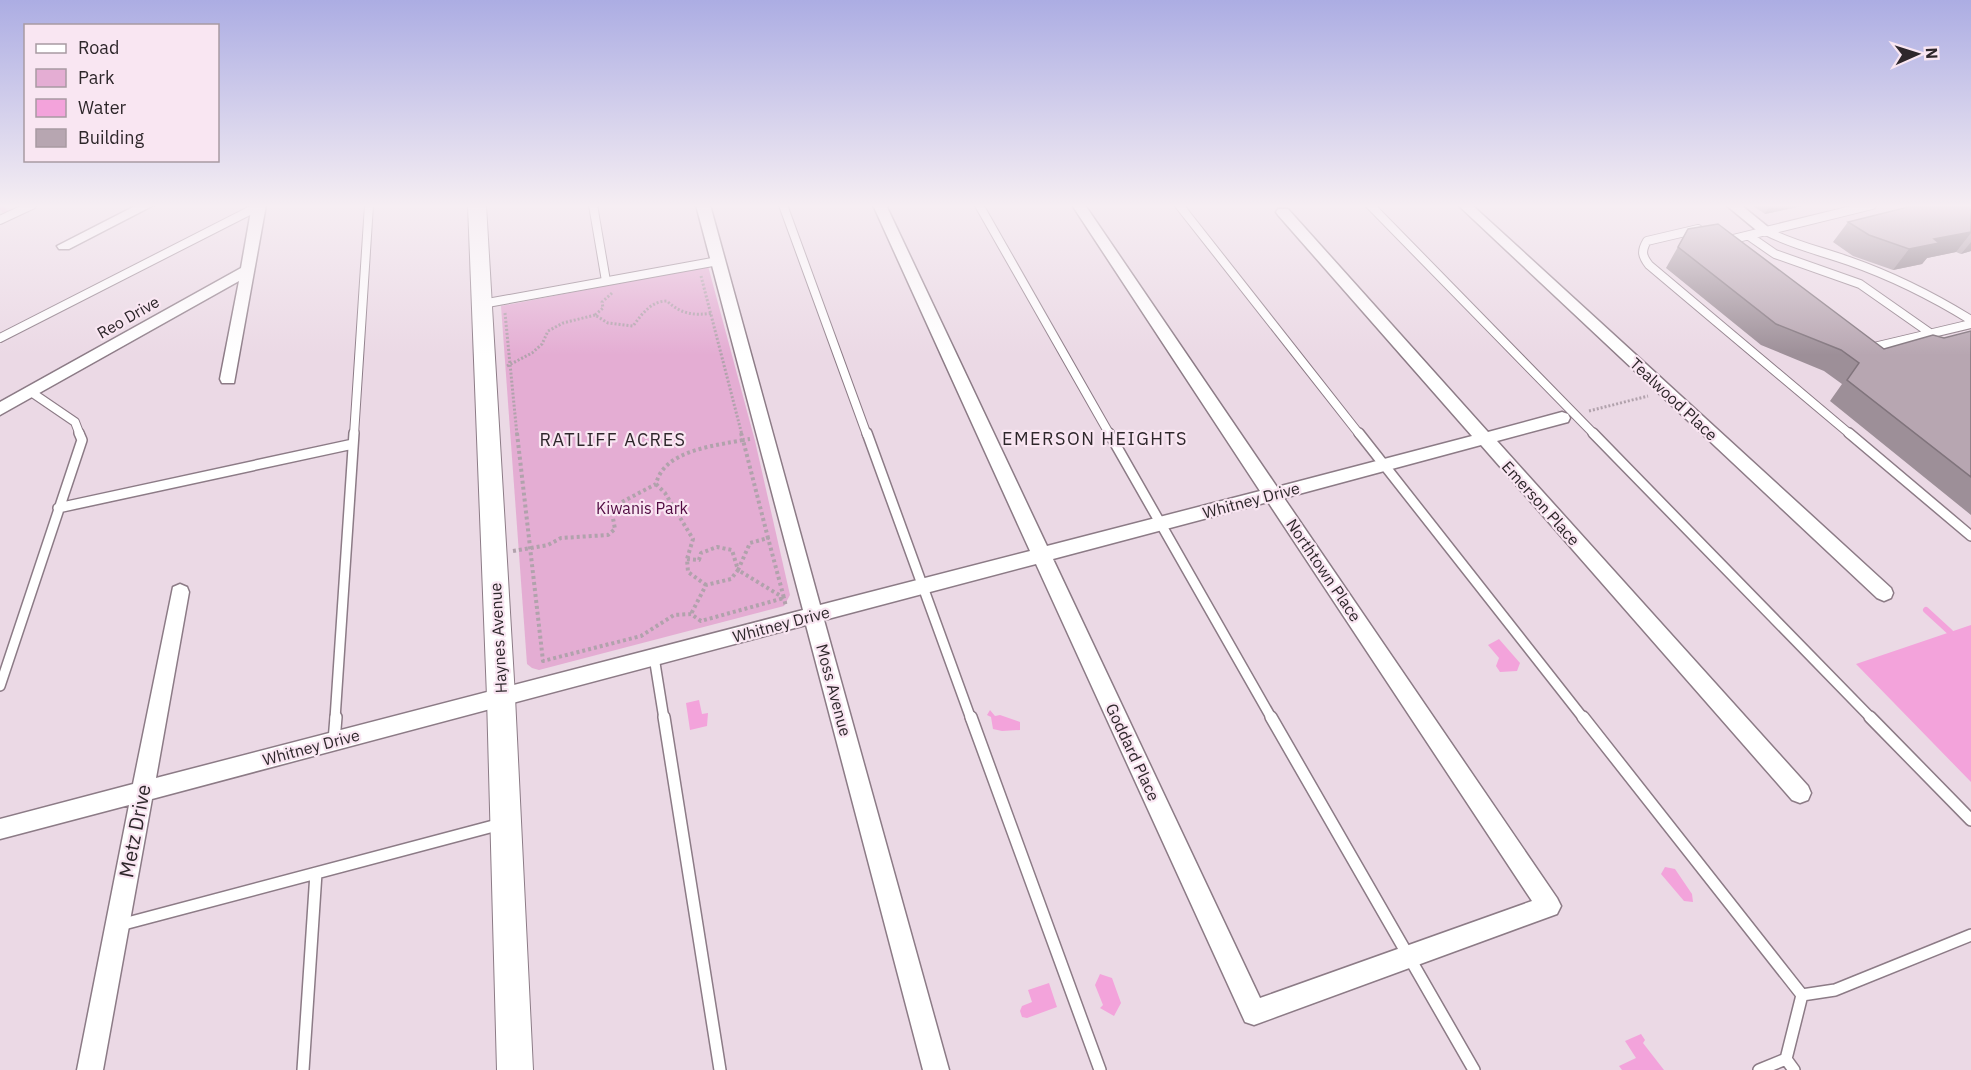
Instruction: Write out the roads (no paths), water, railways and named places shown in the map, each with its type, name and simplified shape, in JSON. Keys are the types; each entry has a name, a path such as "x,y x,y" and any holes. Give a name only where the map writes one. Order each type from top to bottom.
{"street":[{"path":"228,379 251,255"},
{"name":"Haynes Avenue","path":"485,255 494,307 497,368 494,556 515,1070"},
{"name":"Moss Avenue","path":"717,255 936,1070"},
{"name":"Goddard Place","path":"902,255 1254,1013 1549,906"},
{"name":"Northtown Place","path":"1111,255 1549,906"},
{"name":"Emerson Place","path":"1321,255 1800,793"},
{"name":"Tealwood Place","path":"1517,255 1884,593"},
{"name":"Reo Drive","path":"0,409 248,270"},
{"name":"Whitney Drive","path":"0,829 1568,416"},
{"name":"Metz Drive","path":"90,1070 180,592"}],"lane":[{"path":"0,338 163,255"},
{"path":"334,741 366,255"},
{"path":"601,255 606,281"},
{"path":"801,255 1100,1070"},
{"path":"1008,255 1474,1070"},
{"path":"1217,255 1802,995"},
{"path":"1416,255 1568,416 1971,820"},
{"path":"1643,255 1649,265 1971,536"},
{"path":"1778,255 1860,284 1930,333"},
{"path":"1831,255 1900,280 1971,322"},
{"path":"494,307 606,281 718,261"},
{"path":"1860,344 1874,347 1971,322"},
{"path":"0,686 82,440 75,422 31,392"},
{"path":"58,508 353,444"},
{"path":"654,657 720,1070"},
{"path":"117,926 506,822"},
{"path":"303,1070 316,873"},
{"path":"1802,995 1835,990 1971,935"},
{"path":"1785,1059 1802,995"},
{"path":"1759,1070 1785,1059"},
{"path":"1785,1059 1794,1070"}],"water":[{"path":"1971,625 1971,782 1856,664"},
{"path":"1499,639 1520,663 1517,671 1500,672 1496,666 1499,658 1488,645"},
{"path":"699,700 702,714 708,713 707,726 690,730 686,703"},
{"path":"990,710 995,716 1000,715 1020,722 1020,730 993,729 991,717 987,715"},
{"path":"1665,867 1675,869 1692,894 1693,902 1684,901 1661,874"},
{"path":"1100,974 1112,978 1121,1003 1114,1016 1100,1008 1103,1005 1095,985"},
{"path":"1049,983 1057,1007 1027,1018 1022,1017 1020,1011 1022,1006 1032,1002 1028,990"},
{"path":"1641,1034 1645,1040 1643,1043 1664,1070 1622,1070 1619,1066 1636,1058 1625,1041"}],"waterway":[{"path":"1926,610 1950,632"}],"district":[{"name":"EMERSON HEIGHTS","path":"1095,439"},
{"name":"RATLIFF ACRES","path":"613,440"}],"park label":[{"name":"Kiwanis Park","path":"642,508"}]}
